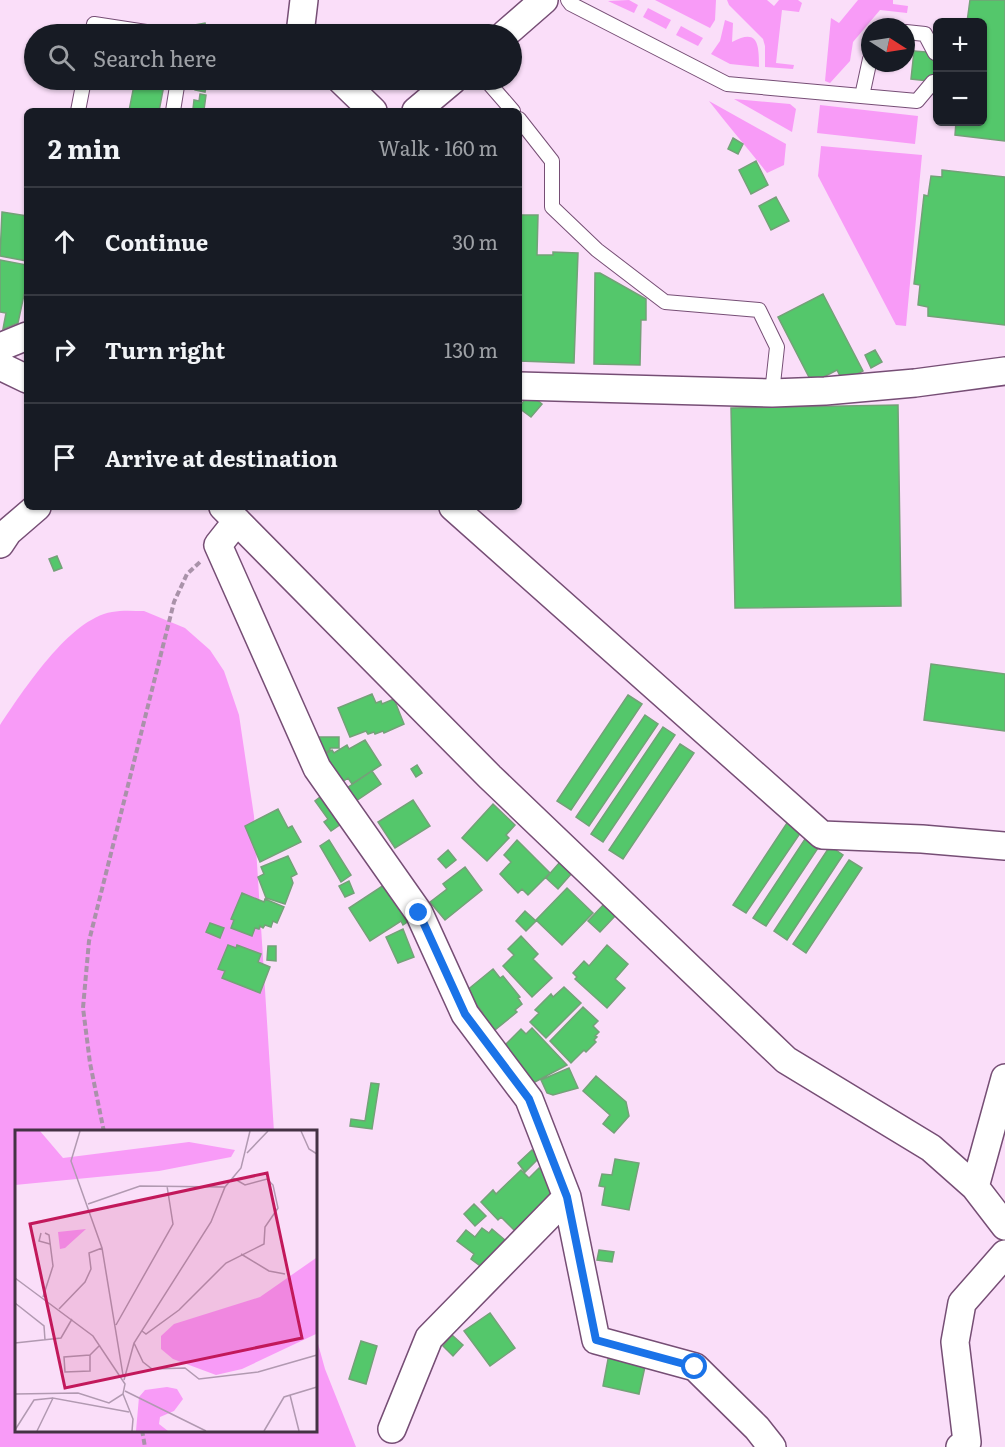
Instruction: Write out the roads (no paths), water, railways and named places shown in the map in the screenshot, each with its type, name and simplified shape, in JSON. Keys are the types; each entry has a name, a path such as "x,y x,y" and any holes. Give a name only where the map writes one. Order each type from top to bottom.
{"street":[{"path":"301,24 304,0"},
{"path":"516,24 544,0"},
{"path":"351,90 370,108"},
{"path":"420,108 441,90"},
{"path":"0,346 24,337"},
{"path":"0,356 24,358"},
{"path":"0,366 24,378"},
{"path":"522,386 772,393 915,383 1005,371"},
{"path":"0,544 8,532 34,510"},
{"path":"456,510 822,835 922,839 1005,846"},
{"path":"772,1447 757,1428 695,1367 596,1340 567,1197 529,1099 465,1014 419,913 317,768 218,545 230,514 490,777 786,1060 931,1148 975,1187 1005,1226"},
{"path":"975,1187 1005,1078"},
{"path":"392,1429 429,1338 567,1197"},
{"path":"960,1447 967,1442 955,1342 962,1303 1005,1254"}],"lane":[{"path":"568,0 571,4 727,84 916,101 933,82"},
{"path":"915,33 925,34 933,49"},
{"path":"862,96 867,72"},
{"path":"79,108 82,90"},
{"path":"173,108 176,90"},
{"path":"495,90 510,108"},
{"path":"522,122 552,161 552,207 597,250 665,302 759,310 777,347 772,393"}]}
